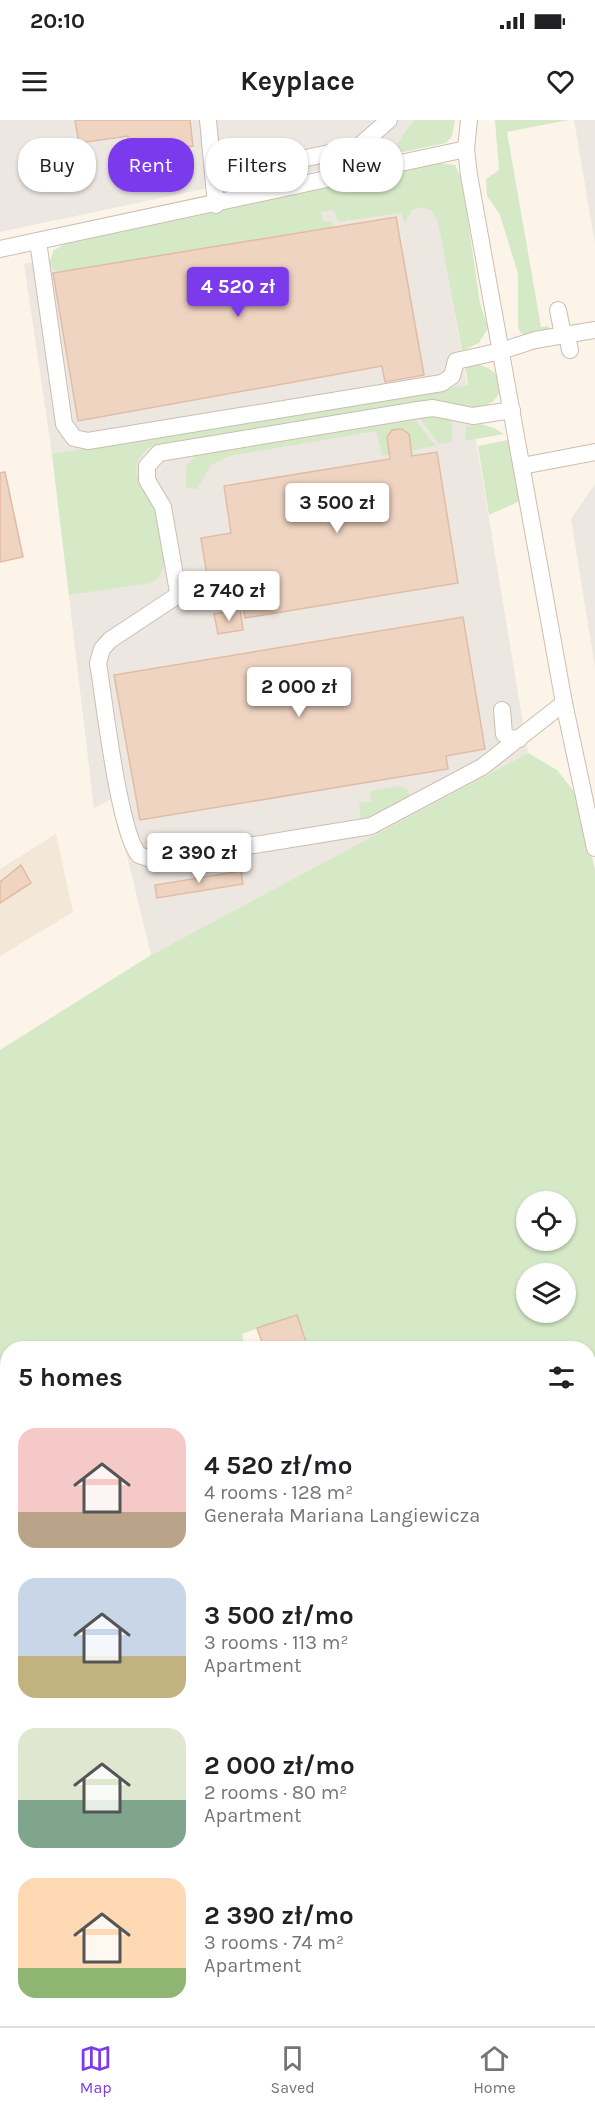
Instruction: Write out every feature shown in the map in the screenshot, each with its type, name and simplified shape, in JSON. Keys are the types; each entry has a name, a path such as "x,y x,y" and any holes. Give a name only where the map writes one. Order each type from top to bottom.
{"street":[{"path":"208,120 212,145 210,166 216,205"},
{"path":"308,158 358,147 389,120"},
{"path":"469,120 466,149 564,704 595,848"},
{"path":"0,248 216,205 466,149"},
{"path":"38,241 64,424 74,438 88,441 442,383 452,376 456,361 501,351 535,340 567,340 595,330"},
{"path":"558,310 567,340"},
{"path":"512,410 473,416 424,409 159,453 147,466 147,480 163,507 178,592 176,597 110,640 102,649 98,663 129,838 139,855 150,860 370,826 482,767 564,704"},
{"path":"522,466 595,452"},
{"path":"502,710 504,734 509,738 519,739"}],"shaded area":[{"path":"0,120 421,120 403,145 403,138 320,138 320,170 308,172 308,138 206,138 206,188 194,191 194,138 108,138 108,192 189,192 0,232"},
{"path":"574,120 595,120 595,244"},
{"path":"335,192 437,206 528,753 151,955 113,798 94,808 52,454 24,264 238,221"},
{"path":"595,484 595,667 571,519"},
{"path":"56,834 73,912 0,956 0,869"}],"green space":[{"path":"414,120 455,120 452,136 446,143 403,152 403,138 401,138"},
{"path":"495,120 569,120 507,132 541,327 548,326 550,330 526,336 520,332 518,326 518,274 500,215 487,196 486,179 499,170"},
{"path":"436,163 455,165 462,180 480,303 488,328 479,343 462,351 438,222 432,211 423,207 412,210 406,222 401,213 338,222 334,210 321,212 323,222 331,221 332,228 57,273 50,264 53,251 64,244 320,188 320,192 403,192 403,170"},
{"path":"473,364 484,366 492,371 500,383 500,390 496,397 480,408 429,401 148,448 140,457 137,473 155,500 161,514 166,564 158,578 151,583 69,595 52,454 468,385 465,366"},
{"path":"429,415 452,419 452,442 439,444 418,416"},
{"path":"412,416 436,446 382,456 376,431 230,456 211,465 197,489 186,488 186,466 196,455"},
{"path":"477,423 504,434 465,441 466,427"},
{"path":"508,440 511,443 520,501 489,515 478,446"},
{"path":"528,753 557,770 579,798 595,870 595,1341 305,1341 296,1315 242,1334 244,1341 0,1341 0,1050 151,955"},
{"path":"400,786 407,789 410,797 361,821 359,803 371,801 370,791"}],"building":[{"path":"75,120 190,120 192,138 128,138 128,136 96,141 96,138 78,138"},
{"path":"396,217 424,375 385,382 382,366 78,421 53,273"},
{"path":"402,429 409,434 412,456 437,452 458,583 245,618 238,576 208,581 201,538 231,533 224,486 390,459 387,437 392,430"},
{"path":"5,472 23,557 0,562 0,473"},
{"path":"240,609 243,630 218,634 214,614"},
{"path":"463,617 485,749 446,756 448,769 140,820 114,675"},
{"path":"21,865 31,883 0,903 0,882"},
{"path":"241,871 243,884 157,898 155,885"},
{"path":"297,1315 306,1341 262,1341 257,1328"}]}
